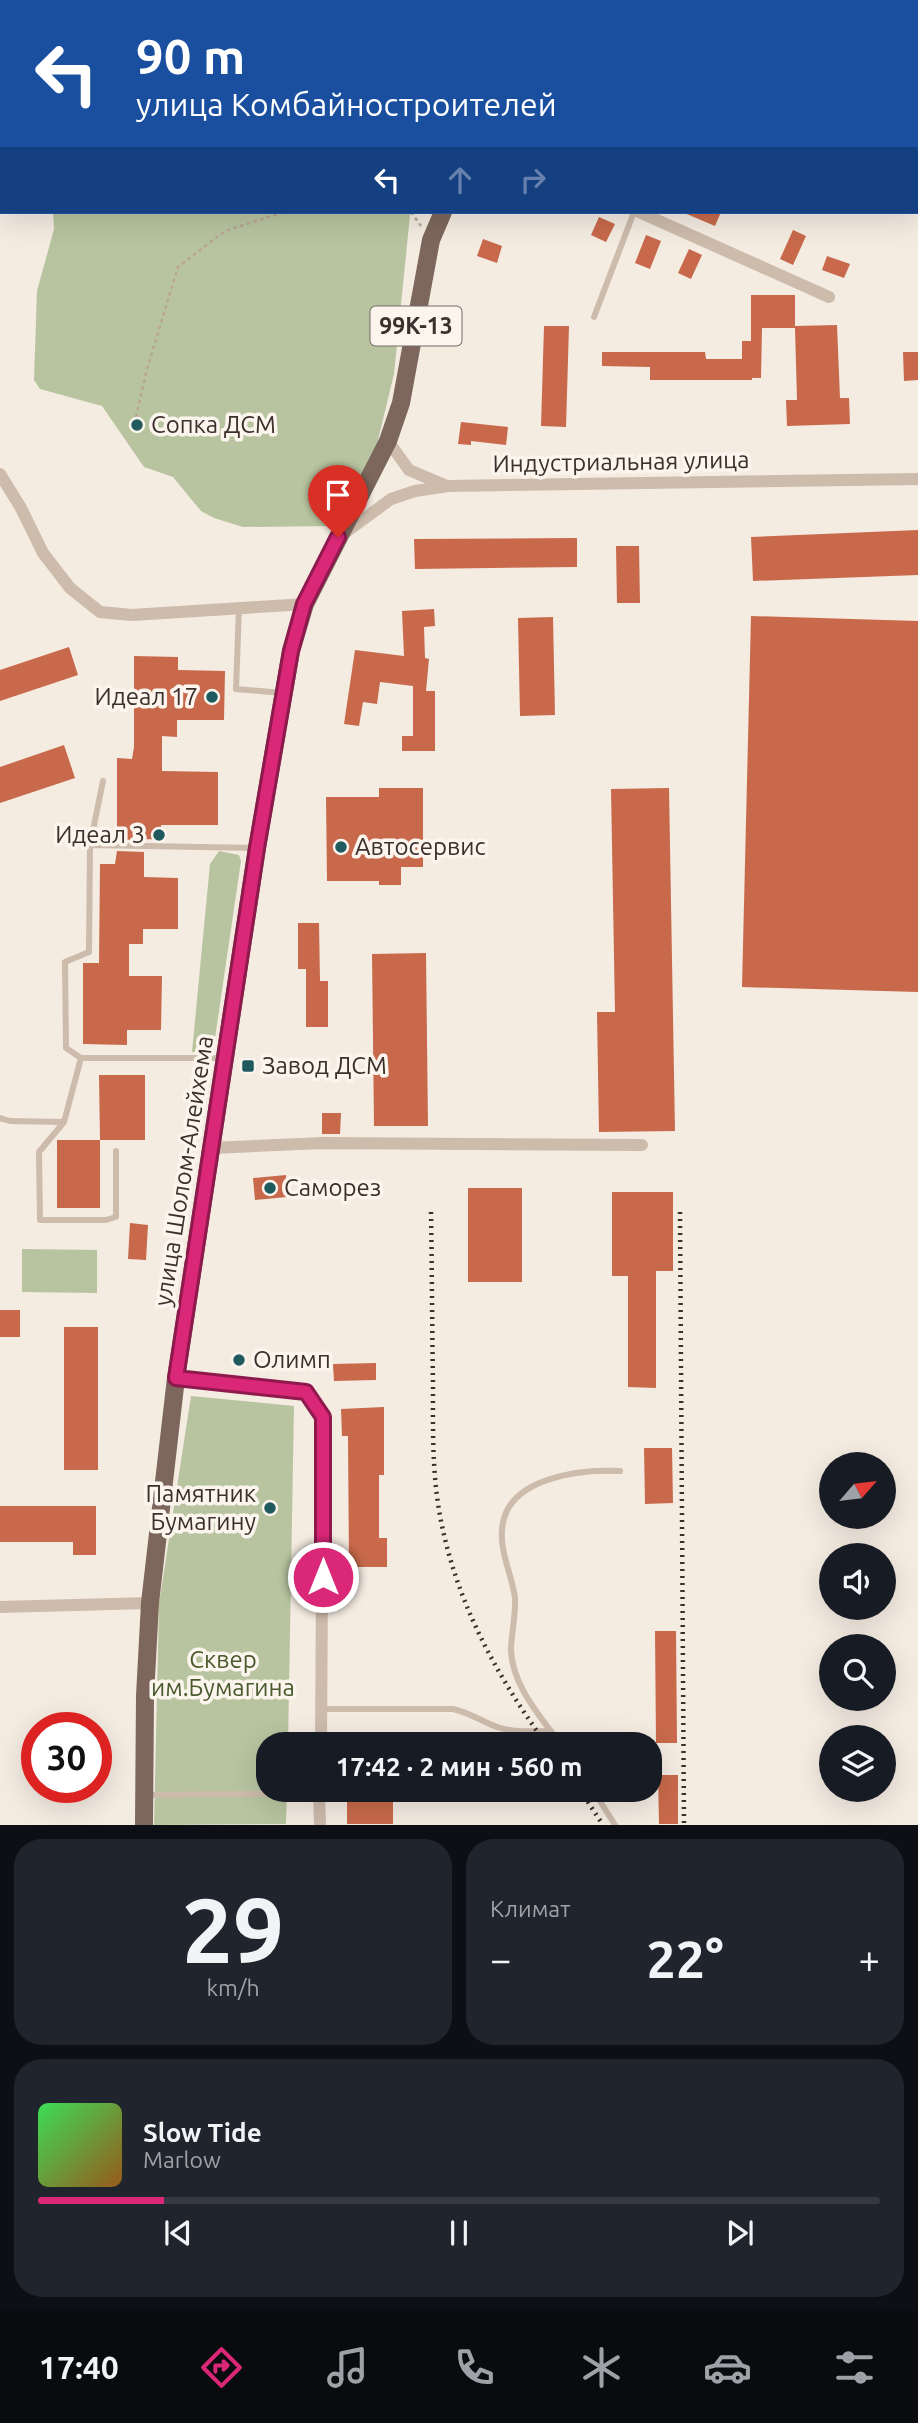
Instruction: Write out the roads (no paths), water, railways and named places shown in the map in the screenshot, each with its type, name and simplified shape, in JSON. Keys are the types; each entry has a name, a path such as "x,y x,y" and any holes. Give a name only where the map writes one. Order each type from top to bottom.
{"main road":[{"name":"99К-13","path":"338,537 388,441 401,403 431,240 442,214"},
{"name":"улица Шолом-Алейхема","path":"144,1825 145,1696 150,1603 176,1378 257,848 291,651 304,604 338,537"}],"street":[{"path":"641,214 829,297"},
{"path":"388,441 409,470 448,486"},
{"path":"0,474 21,508 43,553 70,588 100,612 132,615 304,604"},
{"name":"Индустриальная улица","path":"338,537 391,499 415,491 448,486 918,479"},
{"path":"212,1148 323,1143 642,1145"},
{"path":"176,1378 306,1392 323,1417 321,1732"},
{"path":"0,1607 150,1603"},
{"path":"319,1802 320,1825"}],"lane":[{"path":"594,317 635,214"},
{"path":"239,608 236,689 284,693"},
{"path":"103,781 90,845 89,952 65,962 66,1048 81,1058 226,1058"},
{"path":"90,845 257,848"},
{"path":"81,1058 64,1122 39,1152 40,1220 106,1220 116,1217 116,1151"},
{"path":"0,1118 10,1121 64,1122"},
{"path":"551,1731 525,1695 513,1663 511,1651 515,1602 502,1527 510,1507 536,1485 573,1473 620,1471"},
{"path":"322,1709 453,1709 473,1714 496,1727 509,1730 551,1731"},
{"path":"144,1796 256,1793"},
{"path":"601,1802 615,1825"}],"railway":[{"path":"431,1212 433,1431 439,1510 455,1574 479,1634 510,1691 538,1732"},
{"path":"680,1212 684,1825"},
{"path":"588,1802 603,1825"}],"place":[{"name":"Сопка ДСМ","path":"137,425"},
{"name":"Идеал 17","path":"212,697"},
{"name":"Идеал 3","path":"159,835"},
{"name":"Автосервис","path":"341,847"},
{"name":"Завод ДСМ","path":"248,1066"},
{"name":"Саморез","path":"270,1188"},
{"name":"Олимп","path":"239,1360"},
{"name":"Памятник Бумагину","path":"270,1508"}],"park label":[{"name":"Сквер им.Бумагина","path":"223,1674"}]}
